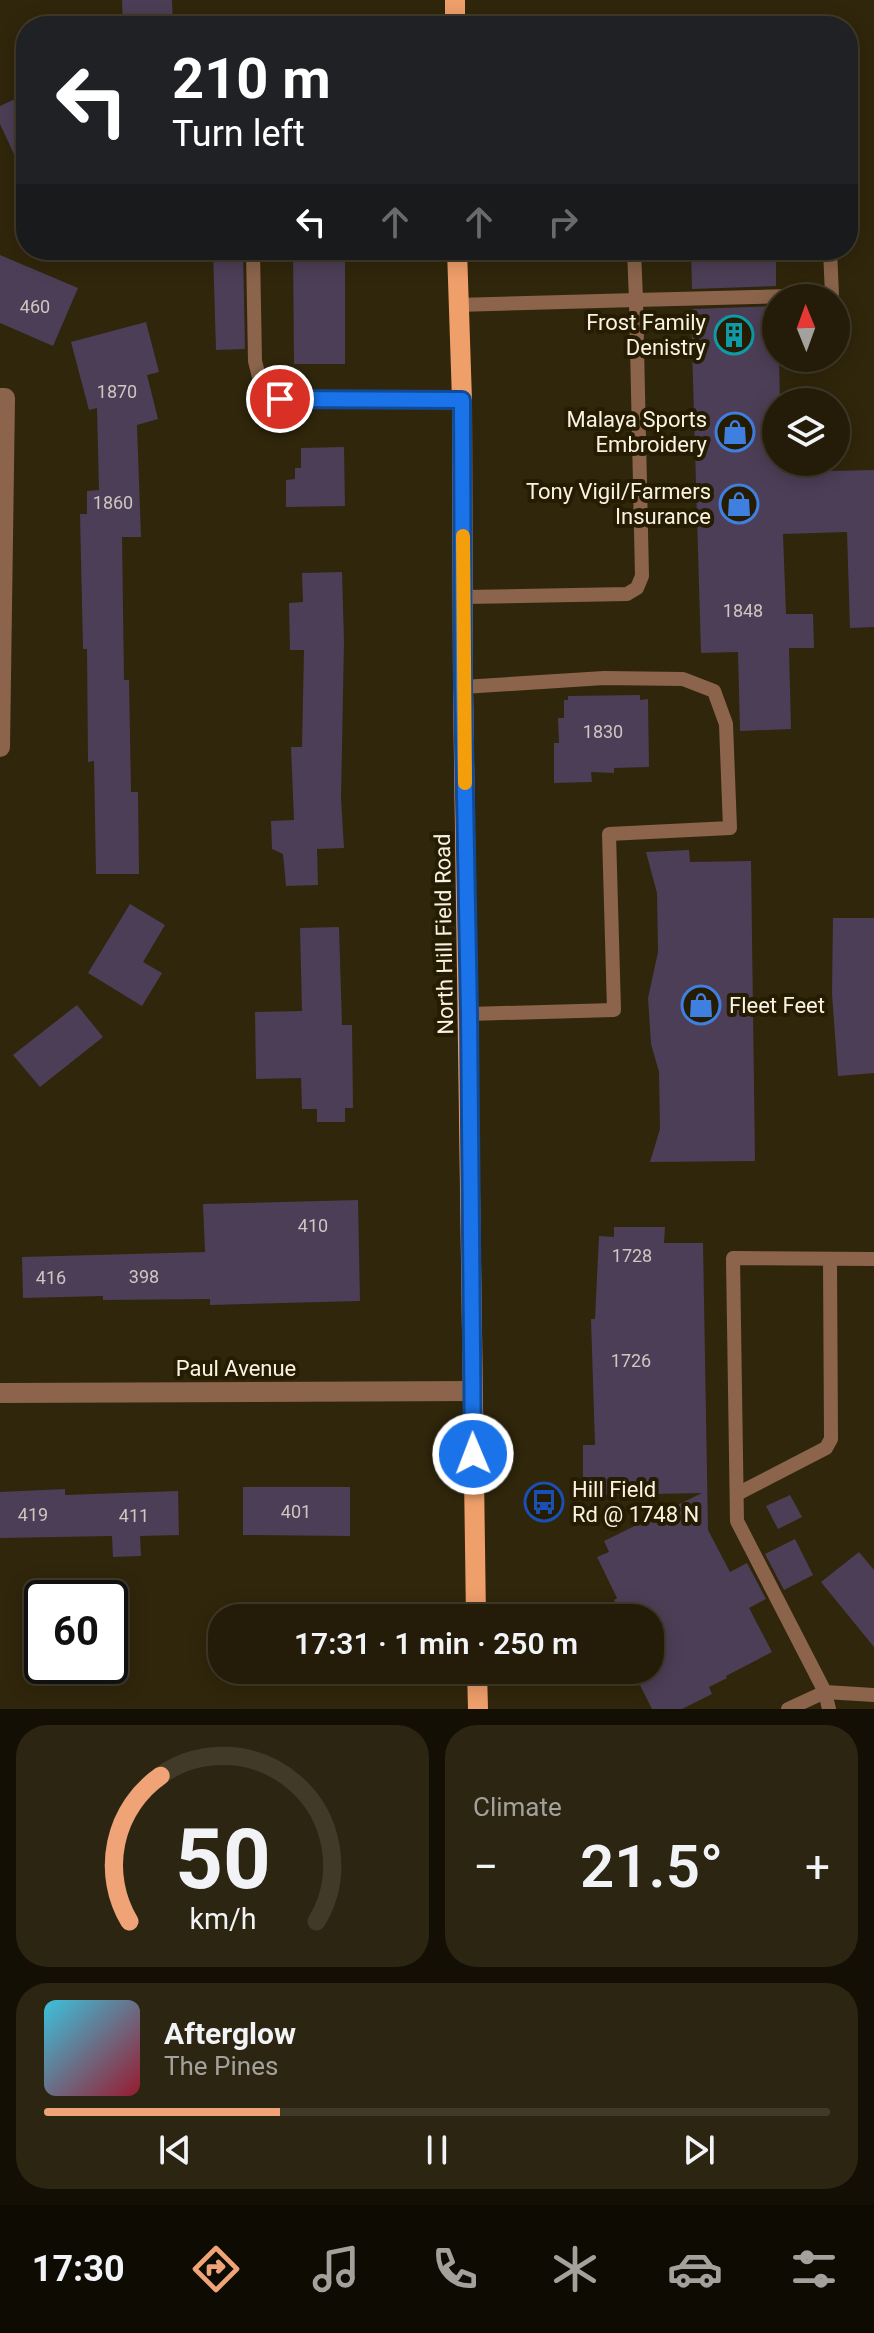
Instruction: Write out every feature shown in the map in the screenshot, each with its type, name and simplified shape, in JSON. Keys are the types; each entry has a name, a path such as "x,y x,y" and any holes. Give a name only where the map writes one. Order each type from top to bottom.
{"main road":[{"name":"North Hill Field Road","path":"457,260 462,400 476,1604"},
{"path":"477,1684 478,1709"}],"street":[{"path":"0,747 2,398"},
{"name":"Paul Avenue","path":"0,1393 472,1391"}],"lane":[{"path":"253,260 255,361 259,377 280,399 462,400"},
{"path":"464,597 627,594 637,588 642,576 634,260"},
{"path":"457,305 832,295 830,260"},
{"path":"463,687 604,678 683,679 714,691 726,724 730,828 609,834 614,1010 469,1014"},
{"path":"829,1709 825,1692 737,1521 733,1258 874,1259"},
{"path":"737,1494 826,1448 831,1439 830,1259"},
{"path":"788,1709 825,1692 874,1695"}],"building":[{"path":"122,0 172,0 173,16 123,16"},
{"path":"16,99 16,158 0,124 0,106"},
{"path":"0,255 78,288 53,346 0,323"},
{"path":"213,260 243,260 245,349 216,350"},
{"path":"293,260 345,260 345,364 294,364"},
{"path":"691,260 776,260 776,284 762,284 762,286 692,289"},
{"path":"762,307 762,372 779,372 780,388 762,388 762,476 850,476 850,471 874,470 874,627 850,628 847,532 783,534 786,614 813,614 814,648 789,648 791,729 740,731 738,652 701,653 693,309"},
{"path":"146,322 159,372 147,375 158,419 137,425 141,537 122,537 124,680 129,680 131,792 138,792 139,874 96,874 94,761 88,762 87,649 83,649 80,514 87,514 87,491 99,490 97,408 89,410 71,342"},
{"path":"344,447 345,506 286,507 286,480 295,479 295,468 301,468 301,448"},
{"path":"342,572 341,799 344,848 317,849 318,885 286,886 283,854 272,849 271,821 294,820 291,747 302,747 304,650 290,650 289,603 303,602 302,573"},
{"path":"640,695 640,700 648,699 649,767 614,768 614,773 591,772 592,782 554,783 554,743 559,743 558,718 564,718 564,700 568,700 568,696"},
{"name":"Fleet Feet","path":"689,850 690,862 751,861 755,1161 650,1162 660,1129 659,1072 651,1044 648,998 658,952 657,893 646,852"},
{"path":"130,904 165,925 143,962 162,973 142,1006 88,973"},
{"path":"833,918 874,918 874,1073 838,1076 832,994"},
{"path":"339,927 342,1025 352,1025 353,1108 345,1108 345,1122 317,1122 317,1109 302,1109 301,1078 256,1079 255,1012 302,1011 300,928"},
{"path":"77,1005 103,1037 40,1087 13,1055"},
{"path":"358,1200 360,1301 210,1305 210,1299 103,1300 103,1296 23,1298 22,1257 205,1252 203,1204"},
{"path":"614,1227 665,1227 664,1243 703,1243 708,1530 730,1572 747,1563 766,1599 749,1608 772,1652 726,1676 709,1687 712,1694 682,1709 652,1709 640,1684 664,1684 664,1604 616,1604 614,1600 617,1598 597,1557 609,1552 604,1541 702,1493 604,1495 604,1489 583,1489 583,1445 595,1445 591,1319 595,1319 599,1236 614,1237"},
{"path":"243,1487 350,1487 350,1536 243,1535"},
{"path":"65,1489 65,1495 178,1491 179,1535 140,1536 141,1556 113,1557 112,1536 0,1538 0,1492"},
{"path":"790,1495 802,1517 778,1529 766,1506"},
{"path":"795,1539 813,1575 784,1590 765,1554"},
{"path":"859,1552 874,1570 874,1647 821,1582"}],"slow traffic":[{"path":"463,536 465,783"}],"place":[{"name":"Frost Family Denistry","path":"734,335"},
{"name":"Malaya Sports Embroidery","path":"735,432"},
{"name":"Tony Vigil/Farmers Insurance","path":"739,504"},
{"name":"Fleet Feet","path":"701,1005"},
{"name":"Hill Field Rd @ 1748 N","path":"544,1502"}],"route":[{"path":"280,399 462,400 473,1454"}]}
